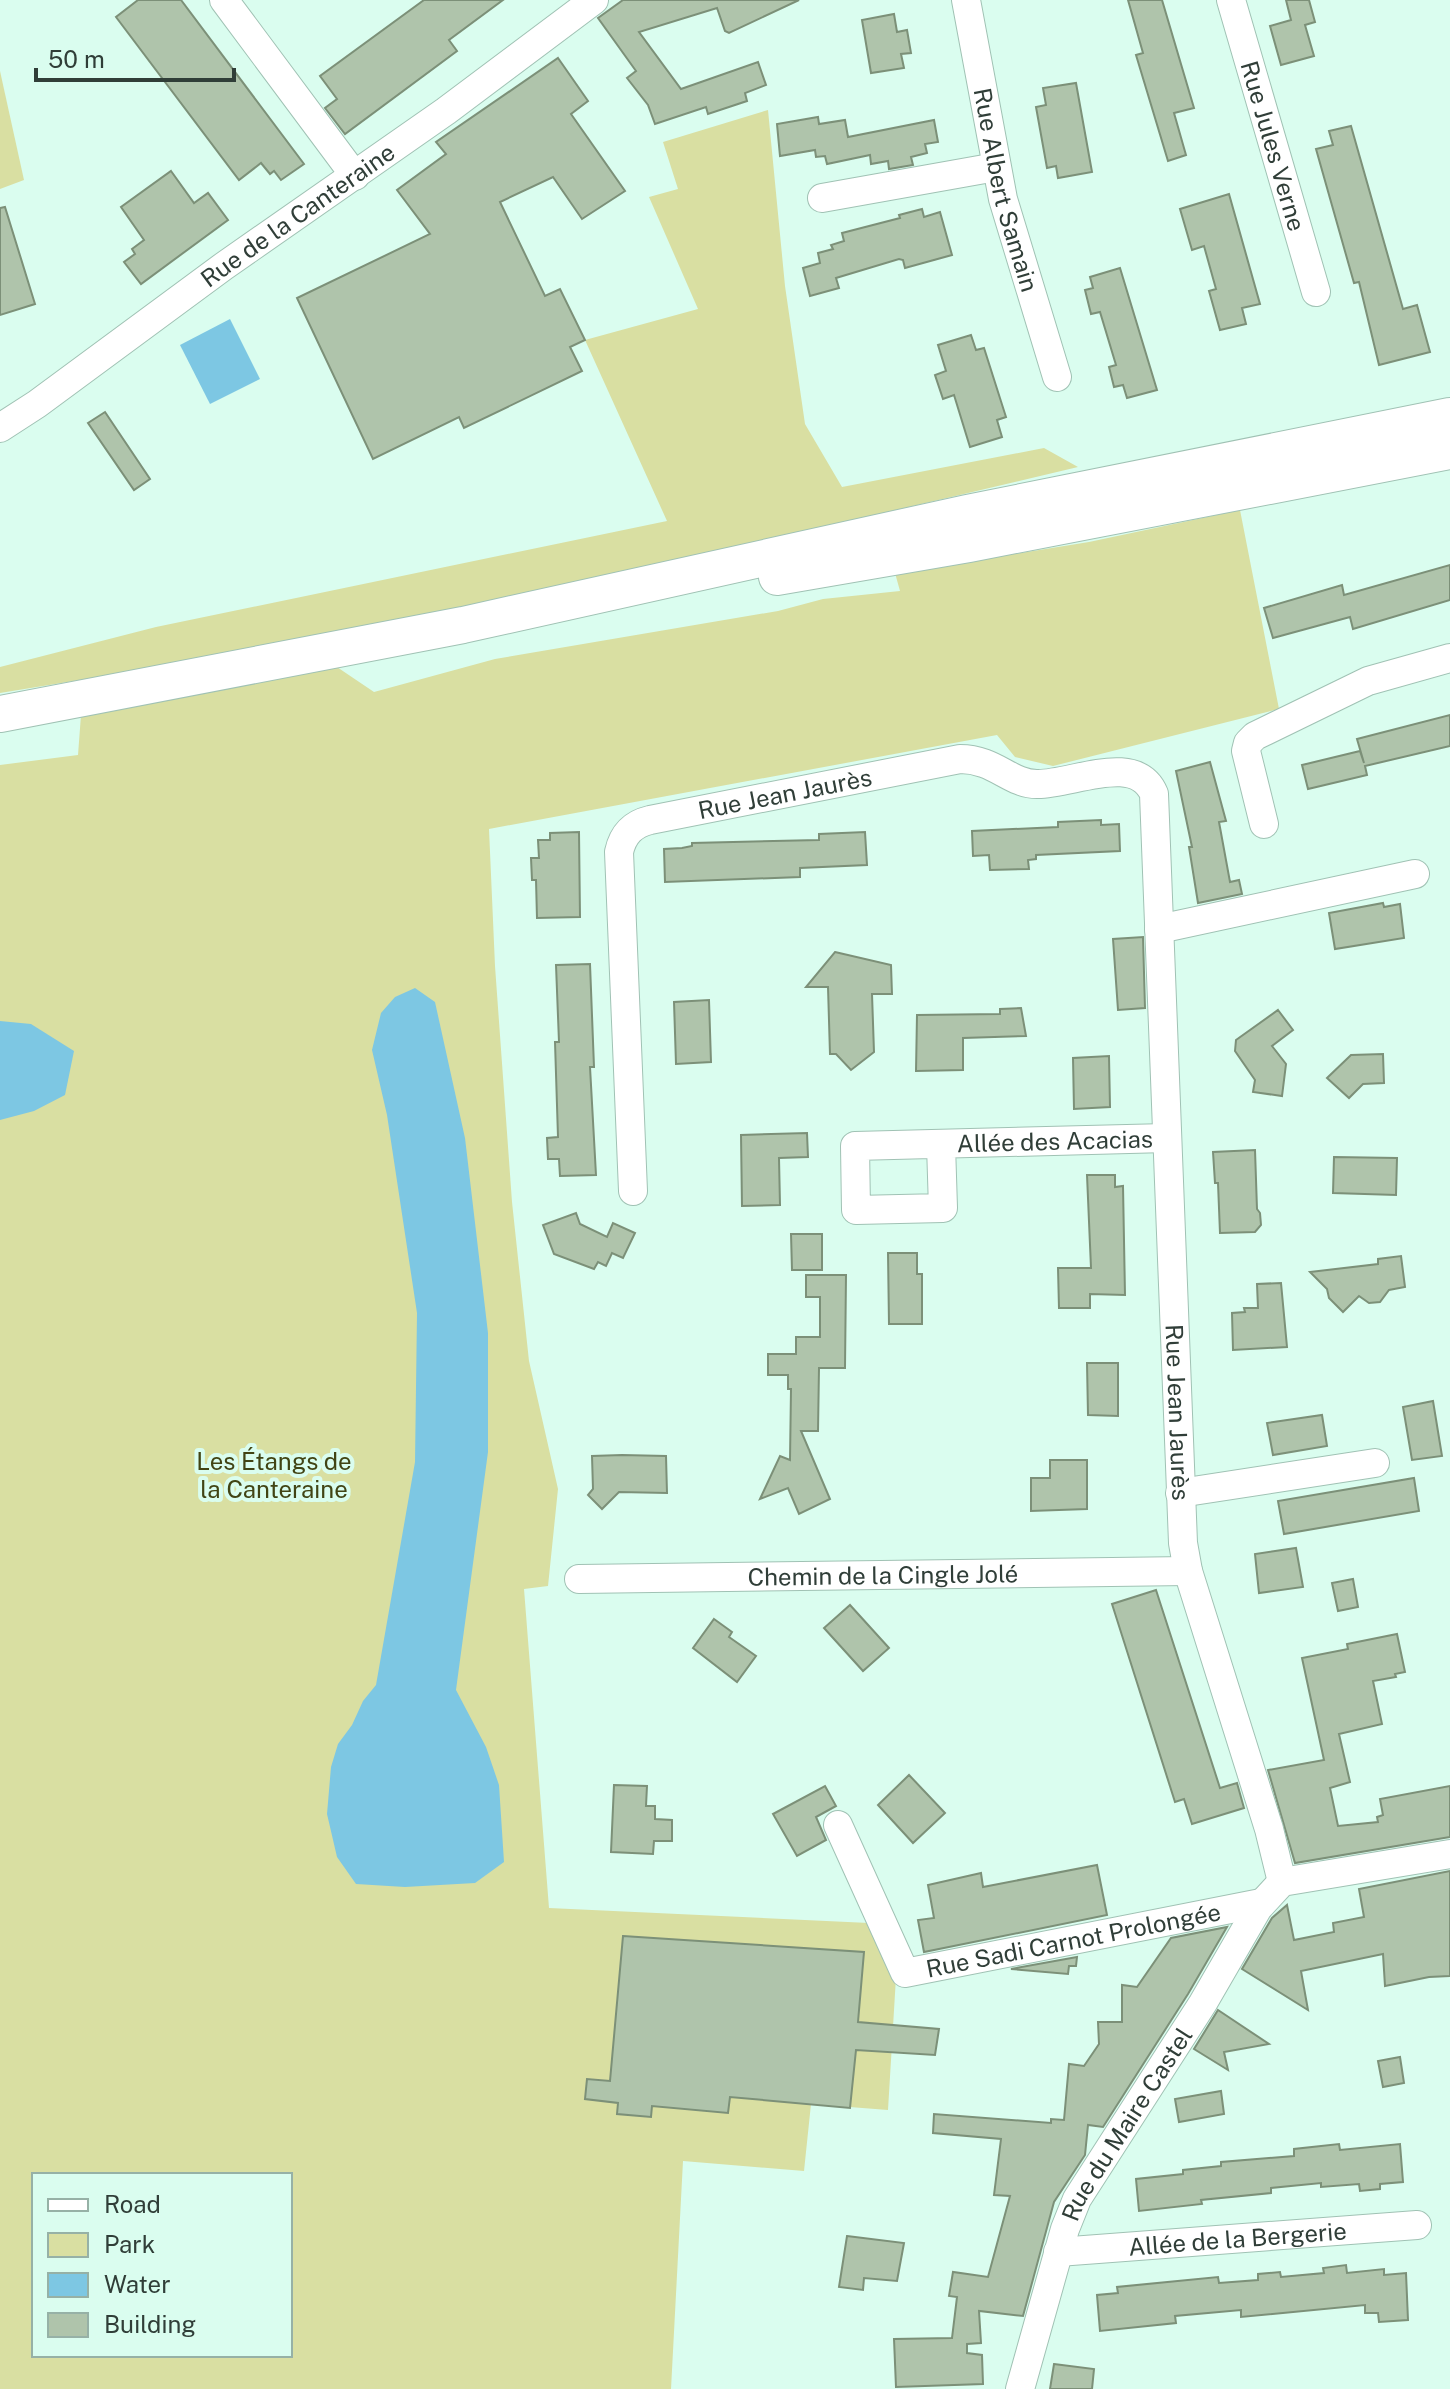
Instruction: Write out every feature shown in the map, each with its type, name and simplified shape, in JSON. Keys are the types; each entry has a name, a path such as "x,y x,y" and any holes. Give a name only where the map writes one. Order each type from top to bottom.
{"main road":[{"path":"0,714 463,625 967,513 1450,416"},
{"path":"463,625 922,552 1450,451"}],"street":[{"path":"224,0 355,176"},
{"name":"Rue de la Canteraine","path":"0,428 446,111 594,0"},
{"name":"Rue Albert Samain","path":"966,0 996,167 1017,249 1057,377"},
{"name":"Rue Jules Verne","path":"1231,0 1316,292"},
{"path":"822,198 996,167"},
{"path":"1264,824 1246,751 1248,743 1255,736 1368,681 1450,658"},
{"name":"Rue Jean Jaurès","path":"633,1191 619,852 623,839 636,825 960,759 991,764 1016,779 1038,785 1101,774 1127,773 1144,780 1154,794 1183,1543 1188,1571 1269,1829 1282,1882"},
{"path":"1159,929 1415,874"},
{"name":"Allée des Acacias","path":"941,1145 1167,1138"},
{"path":"1180,1493 1375,1463"},
{"name":"Chemin de la Cingle Jolé","path":"579,1579 1188,1571"},
{"name":"Rue Sadi Carnot Prolongée","path":"838,1825 905,1973 1261,1903"},
{"path":"1282,1882 1450,1854"},
{"name":"Rue du Maire Castel","path":"1020,2389 1070,2213 1085,2182 1203,2003 1261,1903 1282,1882"},
{"name":"Allée de la Bergerie","path":"1058,2252 1417,2225"}],"green space":[{"path":"0,71 24,180 0,189"},
{"path":"768,110 785,286 805,424 842,487 1044,448 1078,467 608,578 221,657 0,693 0,667 156,627 667,521 585,340 698,309 649,197 678,189 663,142"},
{"name":"Les Étangs de la Canteraine","path":"1240,510 1279,709 1053,766 1015,757 997,735 489,829 495,966 512,1202 529,1361 558,1489 548,1586 524,1589 549,1908 869,1923 896,1977 888,2110 811,2104 804,2171 683,2161 671,2389 0,2389 0,765 78,755 81,715 331,663 374,692 495,659 778,611 823,599 900,591 895,573 1089,542"}],"water":[{"path":"230,319 260,379 210,404 180,345"},
{"path":"415,988 435,1002 465,1138 488,1333 488,1452 456,1690 486,1747 499,1785 504,1862 475,1883 405,1887 356,1884 337,1857 327,1814 331,1767 338,1744 376,1685 415,1462 417,1313 387,1115 372,1050 381,1013 395,997"},
{"path":"0,1021 31,1024 74,1051 65,1095 34,1111 0,1120"}],"building":[{"path":"138,0 181,0 304,164 281,180 274,171 270,174 261,163 239,180 116,17"},
{"path":"424,0 503,0 449,40 457,51 345,134 325,108 337,99 320,76"},
{"path":"623,0 799,0 729,33 725,31 717,8 639,32 681,89 758,62 766,85 745,93 747,101 708,114 706,107 655,124 648,105 627,78 636,71 598,18"},
{"path":"1128,0 1162,0 1194,108 1174,113 1186,155 1168,161 1136,55 1143,53"},
{"path":"1286,0 1309,0 1315,22 1305,25 1314,56 1281,65 1270,26 1291,20"},
{"path":"894,14 897,32 907,30 911,53 901,54 904,68 871,73 862,20"},
{"path":"558,58 588,101 571,114 625,191 582,219 553,177 500,202 545,296 560,289 585,340 570,347 582,371 464,428 459,417 373,459 297,298 430,234 397,190 446,154 436,142"},
{"path":"1076,83 1092,172 1058,178 1056,166 1047,168 1036,107 1046,105 1043,88"},
{"path":"818,117 819,124 845,120 848,137 934,120 938,142 925,144 927,153 911,157 913,165 889,169 888,161 871,164 870,155 827,164 825,156 816,157 815,150 780,156 777,124"},
{"path":"1351,126 1403,309 1417,305 1430,352 1379,365 1359,282 1354,283 1316,149 1333,145 1329,131"},
{"path":"171,171 194,203 208,193 228,220 141,284 124,262 135,254 132,249 144,240 121,207"},
{"path":"1229,194 1260,304 1242,308 1246,324 1220,330 1209,291 1216,289 1204,246 1192,250 1180,209"},
{"path":"5,207 35,304 0,315 0,208"},
{"path":"922,209 924,217 940,212 952,255 905,268 903,260 899,259 836,278 839,288 810,296 803,268 820,263 818,253 833,249 831,245 844,241 842,233"},
{"path":"1120,268 1157,390 1127,398 1123,385 1114,387 1109,367 1116,365 1100,312 1091,314 1085,290 1093,288 1090,277"},
{"path":"971,335 976,350 984,348 1006,417 997,420 1002,437 970,447 954,395 943,399 935,375 946,371 938,345"},
{"path":"105,412 150,479 134,490 88,423"},
{"path":"1450,565 1450,600 1353,629 1350,617 1273,638 1264,608 1342,585 1344,595"},
{"path":"1450,715 1450,746 1365,766 1367,775 1308,789 1302,765 1360,751 1364,763 1357,739"},
{"path":"1210,762 1226,821 1219,822 1230,882 1239,880 1242,894 1198,903 1189,847 1192,847 1176,771"},
{"path":"1101,820 1101,825 1119,824 1120,851 1036,855 1036,859 1028,860 1029,869 990,870 989,855 973,856 972,831 1058,827 1058,822"},
{"path":"579,832 580,917 537,918 536,880 532,880 531,858 539,858 538,840 550,840 550,833"},
{"path":"865,832 867,865 800,868 800,877 665,882 664,849 692,846 692,843 819,840 819,834"},
{"path":"1383,903 1384,907 1400,904 1404,938 1335,949 1329,913"},
{"path":"1143,937 1145,1008 1118,1010 1113,939"},
{"path":"835,952 891,965 892,994 872,994 874,1052 851,1070 836,1054 830,1054 828,987 806,987"},
{"path":"590,964 594,1067 590,1067 596,1175 560,1176 559,1159 548,1159 547,1138 558,1137 556,965"},
{"path":"709,1000 711,1062 676,1064 674,1002"},
{"path":"1021,1008 1026,1036 963,1038 963,1070 916,1071 917,1015 1000,1014 1000,1009"},
{"path":"1278,1010 1293,1030 1272,1046 1286,1064 1282,1096 1253,1092 1255,1080 1235,1051 1236,1040"},
{"path":"1383,1054 1384,1083 1363,1084 1349,1098 1327,1078 1351,1055"},
{"path":"1109,1056 1110,1107 1074,1109 1073,1058"},
{"path":"807,1133 808,1157 779,1158 780,1205 742,1206 741,1135"},
{"path":"1255,1150 1257,1209 1261,1225 1255,1232 1220,1233 1213,1152"},
{"path":"1334,1157 1397,1158 1396,1195 1333,1193"},
{"path":"1087,1175 1115,1175 1115,1187 1123,1186 1125,1295 1090,1294 1090,1308 1059,1308 1058,1268 1091,1268"},
{"path":"576,1213 580,1224 607,1237 613,1223 635,1233 623,1258 612,1253 606,1266 598,1262 594,1269 554,1254 543,1225"},
{"path":"791,1234 822,1234 822,1270 792,1270"},
{"path":"888,1253 917,1253 917,1274 922,1274 922,1324 889,1324"},
{"path":"1401,1256 1405,1287 1389,1290 1380,1302 1369,1303 1359,1296 1343,1312 1310,1272 1378,1264 1378,1259"},
{"path":"806,1275 846,1275 845,1368 819,1368 818,1431 801,1431 830,1499 799,1514 788,1488 760,1499 780,1456 790,1460 791,1389 788,1389 788,1375 768,1375 768,1354 796,1354 796,1337 820,1337 820,1297 806,1297"},
{"path":"1281,1283 1287,1347 1233,1350 1232,1313 1245,1312 1244,1308 1258,1308 1257,1284"},
{"path":"1087,1363 1118,1363 1118,1416 1088,1415"},
{"path":"1433,1401 1442,1456 1412,1460 1403,1407"},
{"path":"1322,1415 1327,1446 1273,1455 1267,1423"},
{"path":"592,1456 666,1456 667,1493 619,1492 602,1509 588,1495 593,1489"},
{"path":"1050,1460 1087,1460 1087,1509 1031,1511 1031,1478 1050,1478"},
{"path":"1414,1478 1419,1511 1284,1534 1278,1501"},
{"path":"1296,1548 1303,1587 1259,1593 1255,1554"},
{"path":"1353,1579 1358,1607 1338,1611 1332,1583"},
{"path":"1156,1590 1220,1788 1237,1783 1244,1808 1192,1824 1184,1799 1175,1802 1112,1604"},
{"path":"850,1605 889,1648 863,1671 824,1628"},
{"path":"714,1619 732,1632 729,1637 756,1656 737,1682 693,1648"},
{"path":"1397,1634 1405,1672 1373,1681 1382,1724 1339,1734 1350,1782 1330,1788 1338,1826 1378,1822 1377,1817 1383,1815 1380,1799 1450,1786 1450,1837 1295,1863 1268,1770 1324,1760 1302,1658 1348,1649 1347,1644"},
{"path":"909,1775 945,1813 913,1843 878,1805"},
{"path":"614,1785 647,1786 646,1806 655,1806 655,1819 672,1820 672,1841 654,1841 653,1854 611,1852"},
{"path":"825,1786 836,1806 816,1817 826,1840 797,1856 773,1814"},
{"path":"1097,1865 1107,1915 924,1952 918,1920 934,1918 928,1885 981,1873 983,1887"},
{"path":"1450,1871 1450,1976 1385,1986 1383,1954 1301,1971 1308,2010 1242,1969 1272,1918 1287,1905 1294,1940 1334,1932 1333,1923 1364,1917 1359,1889"},
{"path":"1227,1927 1103,2127 1088,2125 1085,2155 1054,2202 1023,2316 979,2311 981,2343 967,2344 967,2353 982,2355 983,2384 896,2387 894,2339 952,2338 957,2297 949,2296 953,2272 988,2277 1010,2196 994,2195 1001,2139 933,2133 934,2114 1051,2123 1051,2119 1064,2120 1069,2064 1084,2066 1099,2044 1098,2022 1122,2022 1122,1985 1137,1987 1171,1938"},
{"path":"623,1936 864,1952 858,2022 939,2029 935,2055 856,2050 850,2108 730,2097 728,2113 652,2106 651,2117 617,2114 618,2103 585,2099 587,2079 610,2081"},
{"path":"1077,1957 1076,1966 1069,1966 1068,1974 1011,1969"},
{"path":"1218,2010 1269,2044 1224,2052 1228,2070 1194,2049"},
{"path":"1400,2057 1404,2083 1383,2087 1378,2061"},
{"path":"1221,2091 1224,2114 1179,2122 1175,2099"},
{"path":"1339,2144 1340,2150 1400,2144 1403,2182 1380,2184 1380,2189 1360,2191 1359,2184 1321,2187 1321,2183 1271,2188 1271,2193 1201,2200 1202,2204 1139,2211 1136,2179 1183,2174 1183,2170 1221,2166 1221,2162 1294,2156 1294,2149"},
{"path":"847,2236 904,2243 897,2281 864,2278 863,2290 839,2287"},
{"path":"1346,2265 1347,2273 1384,2269 1384,2275 1406,2273 1408,2320 1379,2322 1378,2313 1365,2313 1365,2305 1241,2317 1241,2310 1175,2316 1176,2323 1100,2331 1097,2295 1118,2293 1117,2287 1218,2277 1219,2283 1258,2280 1258,2274 1280,2272 1281,2277 1324,2273 1323,2268"},
{"path":"1054,2364 1094,2369 1092,2389 1050,2389"}]}
